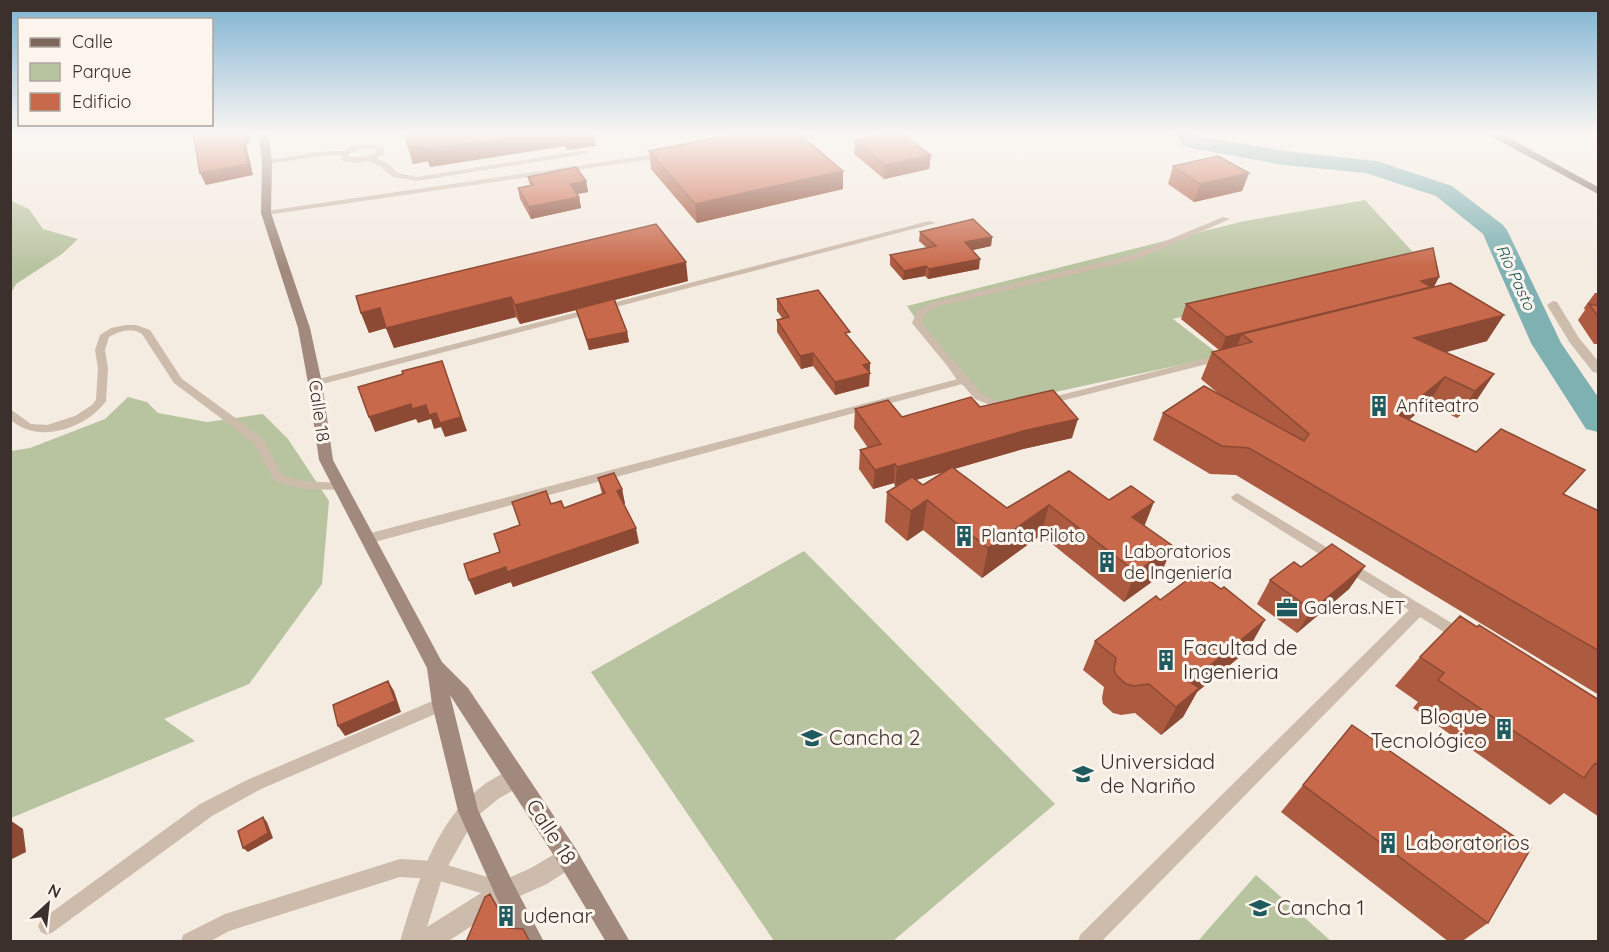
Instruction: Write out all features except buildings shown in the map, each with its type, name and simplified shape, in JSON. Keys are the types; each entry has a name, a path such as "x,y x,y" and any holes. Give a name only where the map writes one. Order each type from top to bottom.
{"main road":[{"name":"Calle 18","path":"267,177 267,213 304,328 315,383 326,460 436,668 461,693 568,857 619,942"},
{"path":"1574,177 1599,191"},
{"name":"Calle 18","path":"436,668 442,704 468,811 505,891 533,942"}],"street":[{"path":"1552,305 1574,339 1599,369"},
{"path":"411,942 433,870 468,811 491,792 515,778"},
{"path":"425,942 505,891 538,876 568,857"}],"lane":[{"path":"406,177 427,177"},
{"path":"267,213 511,177"},
{"path":"1226,219 1158,246 1135,258 926,308 921,312 917,323 979,397 998,406 1025,407 1238,354"},
{"path":"315,383 932,223"},
{"path":"10,412 27,427 37,429 52,428 85,417 101,401 103,368 100,350 105,335 122,328 140,328 146,332 178,381 259,441 278,478 303,485 340,487"},
{"path":"367,538 964,380"},
{"path":"1237,497 1479,647"},
{"path":"1087,942 1419,609"},
{"path":"47,926 206,810 255,784 442,704"},
{"path":"190,942 225,923 400,867 433,870 505,891"}],"green space":[{"path":"1365,200 1422,262 1252,299 1173,319 1221,356 1000,404 959,383 907,306 1240,222"},
{"path":"11,201 29,209 43,229 78,239 62,254 16,284 11,293"},
{"path":"128,397 147,402 158,413 207,422 263,414 288,439 329,501 322,584 249,684 164,719 195,741 11,818 11,451 30,448 105,419"},
{"name":"Cancha 2","path":"804,551 1055,804 893,941 774,941 591,672"},
{"name":"Cancha 1","path":"1256,875 1331,941 1198,941"}],"waterway":[{"name":"Río Pasto","path":"1403,177 1444,191 1494,230 1546,343 1598,421"}],"place":[{"name":"Anfiteatro","path":"1379,406"},
{"name":"Planta Piloto","path":"964,536"},
{"name":"Laboratorios de Ingeniería","path":"1107,562"},
{"name":"Galeras.NET","path":"1287,608"},
{"name":"Facultad de Ingenieria","path":"1166,660"},
{"name":"Bloque Tecnológico","path":"1504,729"},
{"name":"Cancha 2","path":"812,738"},
{"name":"Universidad de Nariño","path":"1083,774"},
{"name":"Laboratorios","path":"1388,843"},
{"name":"Cancha 1","path":"1260,908"},
{"name":"udenar","path":"506,916"}]}
